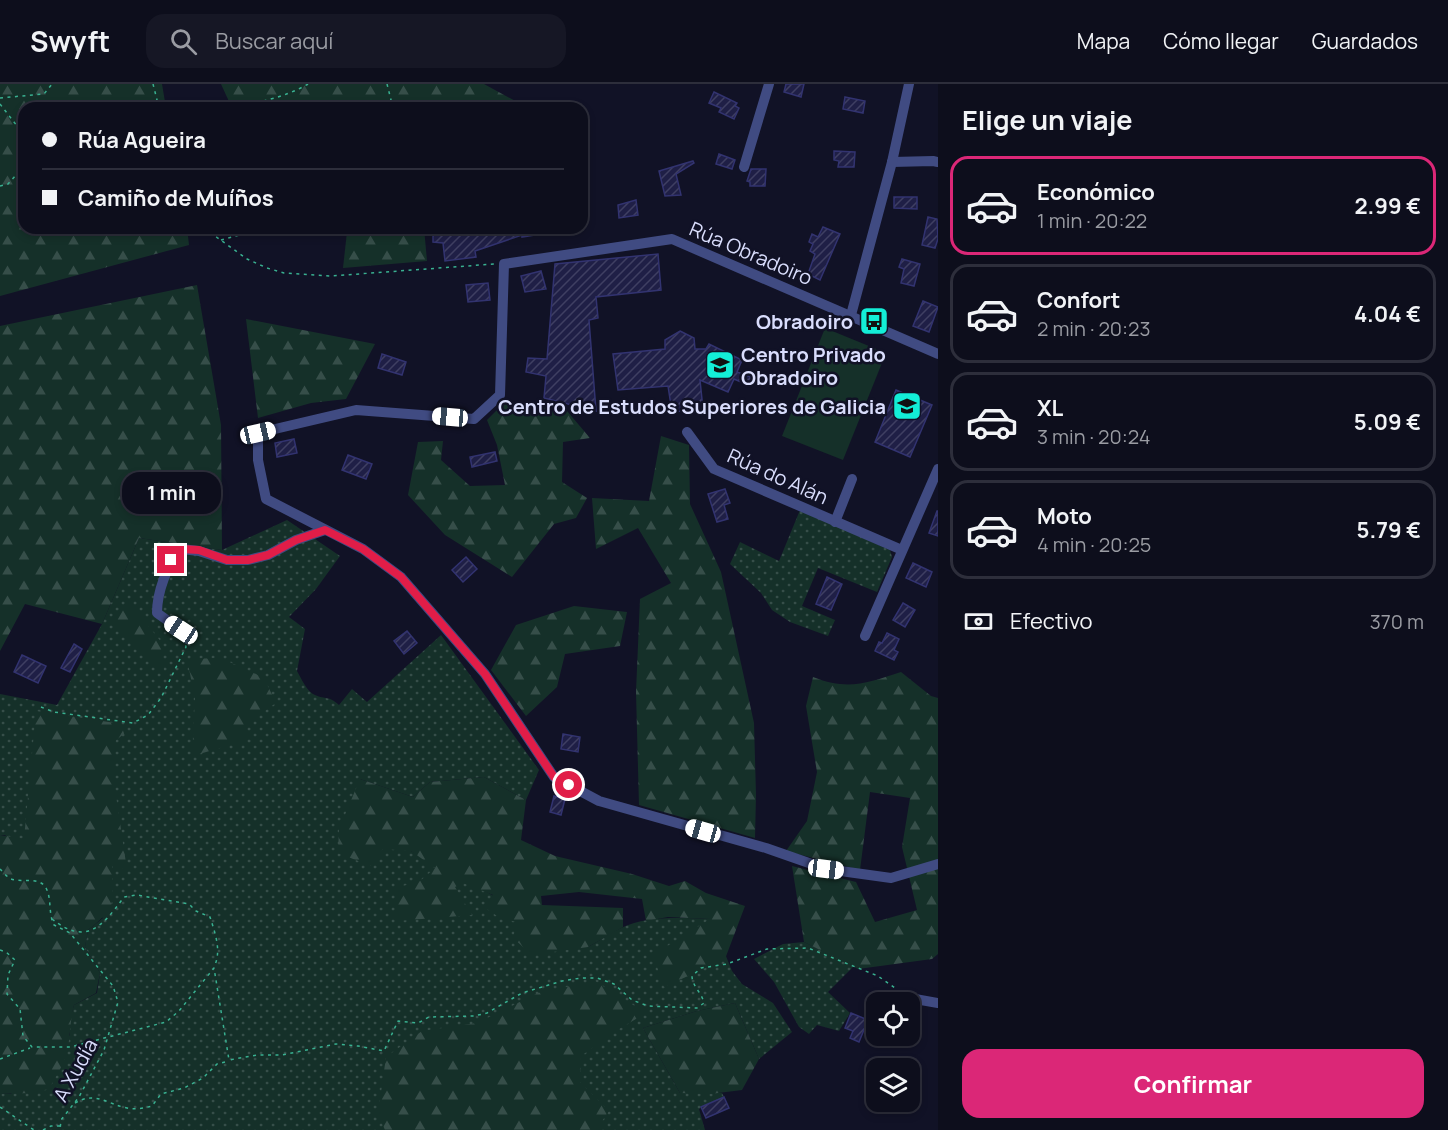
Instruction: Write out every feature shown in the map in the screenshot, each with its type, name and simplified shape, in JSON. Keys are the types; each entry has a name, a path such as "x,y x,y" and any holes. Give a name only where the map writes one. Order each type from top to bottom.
{"street":[{"path":"744,167 769,84"},
{"path":"851,315 892,162 909,84"},
{"path":"892,162 938,162"},
{"name":"Rúa Obradoiro","path":"504,264 672,239 938,354"},
{"path":"504,264 500,395 474,419 356,410 258,433 258,460 266,499 363,549 401,577 485,674 554,777 599,801 766,848 826,869 891,878 938,864"},
{"name":"Rúa do Alán","path":"687,432 714,469 903,550"},
{"path":"865,636 938,469"},
{"name":"Rúa do Alán","path":"836,522 852,479"},
{"path":"181,630 157,614 157,603 171,560 181,549 199,550 227,560 248,560 268,555 296,540 325,530"},
{"path":"920,1000 938,1003"}],"path":[{"path":"0,98 44,94 52,84"},
{"path":"153,84 158,102"},
{"path":"255,102 308,84"},
{"path":"387,84 392,102"},
{"path":"0,104 18,127"},
{"path":"0,186 8,184 18,173"},
{"path":"212,234 247,259 267,268 303,275 331,276 456,265 504,264"},
{"path":"219,240 242,234"},
{"path":"41,707 54,712 133,723 148,715 161,698 186,646 181,630"},
{"path":"0,869 10,879 36,880 45,885 49,894 50,918 60,926 79,933 99,927 124,897 136,895 189,904 196,911 210,917 217,940 217,961 214,968 179,1011 166,1022 70,1047 32,1047 0,1059"},
{"name":"A Xudía","path":"50,918 54,926 70,933 113,986 118,1002 96,1067 61,1120 60,1130"},
{"path":"74,1103 84,1098 98,1098 128,1108 140,1109 152,1106 160,1094 184,1088 203,1078 218,1064 257,1055 282,1055 336,1044 384,1051 398,1021 418,1023 429,1017 474,1016 487,1013 522,993 581,978 597,978 614,984 632,1000 648,1006 697,1008 704,1003 702,995 692,981 692,976 700,968 727,964 767,949 808,948 878,976 898,992"},
{"path":"0,950 15,960 8,975 7,994 20,1009 22,1036 32,1047"},
{"path":"214,968 229,1060"},
{"path":"0,1107 34,1130"},
{"path":"43,1130 51,1126 61,1126"}],"green space":[{"path":"0,84 162,84 165,102 18,102 18,234 188,234 189,245 0,296"},
{"path":"221,84 484,84 517,102 229,102"},
{"path":"347,234 425,234 427,261 343,268"},
{"path":"197,285 221,425 222,550 139,538 102,624 25,604 0,651 0,326"},
{"path":"246,319 375,344 346,399 311,403 258,418"},
{"path":"825,328 886,353 843,460 782,436"},
{"path":"506,401 567,411 590,438 563,442 562,482 587,498 576,518 554,524 512,577 445,535 408,495 418,442 443,441 441,460 470,486 505,485 497,445 487,420"},
{"path":"661,436 689,445 690,504 721,572 754,723 755,838 639,805 636,692 640,599 671,583 638,528 596,549 592,498 649,501"},
{"path":"800,510 890,550 892,557 877,592 818,568 802,606 835,620 828,636 790,622 772,610 761,593 730,564 740,542 779,561"},
{"path":"287,520 340,556 316,589 289,617 305,629 297,671 309,691 339,705 352,689 367,702 441,635 539,770 526,800 484,777 430,782 413,797 360,779 411,851 588,947 621,928 642,921 665,918 711,919 732,971 742,984 773,1003 792,1032 759,1059 735,1003 697,1011 643,1028 680,1093 722,1093 724,1097 699,1109 705,1130 0,1130 0,1094 11,1094 70,1035 69,1023 74,1005 97,993 100,973 85,947 88,930 103,918 5,835 0,835 0,694 57,705 102,624 139,538 222,550"},
{"path":"131,604 162,643 164,675 122,631 107,620"},
{"path":"574,606 627,612 620,646 565,654 557,687 526,716 491,670 516,625"},
{"path":"221,658 264,678 276,703 247,723 245,741 192,756 195,698 187,659"},
{"path":"901,672 931,696 938,698 938,954 932,959 858,969 804,942 792,866 856,882 875,922 917,910 902,847 910,798 870,792 860,870 786,851 807,821 817,772 806,706 813,677 837,684 857,684"},
{"path":"36,711 122,724 124,734 116,740 113,750 113,775 127,870 112,866 112,903 105,915 88,930 85,947 100,973 96,993 74,1005 65,1059 49,1089 31,1093 0,1094 0,835 24,839"},
{"path":"484,777 526,800 521,840 555,856 632,874 669,886 685,881 706,893 745,906 725,959 664,987 653,955 710,919 668,917 646,921 642,899 579,892 541,896 542,905 623,908 623,927 588,947 532,955 513,938 517,922 500,918 484,907 493,895 463,883 455,887 472,915 397,921 396,888 420,881 435,868 411,851 383,849 371,866 338,853 339,829 360,779 413,797 430,782"},
{"path":"804,942 854,966 828,992 850,1013 839,1031 817,1025 809,1034 799,1027 774,982 754,959 783,944"},
{"path":"595,981 646,1013 581,1056 580,1082 609,1111 596,1130 385,1130 378,1114 386,1057 422,1031 477,1023 538,993"},
{"path":"735,1003 759,1059 742,1090 710,1094 680,1093 643,1028 697,1011"}],"building":[{"path":"786,84 804,84 801,97 784,92"},
{"path":"714,92 737,103 735,106 739,108 734,119 719,112 721,108 709,103"},
{"path":"845,97 865,101 863,113 843,109"},
{"path":"834,151 855,152 854,167 838,167 839,161 834,160"},
{"path":"719,154 735,160 732,169 716,164"},
{"path":"693,161 694,163 676,174 681,195 665,196 659,171"},
{"path":"751,169 766,169 765,186 750,186 750,182 747,181"},
{"path":"894,197 917,197 917,209 894,208"},
{"path":"636,200 638,215 619,218 618,205"},
{"path":"928,217 937,219 938,239 935,248 922,245"},
{"path":"823,227 840,234 820,280 808,274 815,254 810,251 813,244 809,242 812,234 818,237"},
{"path":"433,234 541,234 522,237 522,235 475,251 476,257 445,261 443,243 433,242"},
{"path":"658,254 661,290 596,297 598,318 589,320 596,411 544,398 546,376 526,372 528,358 547,359 555,264"},
{"path":"902,259 920,264 914,286 901,283 904,269 899,267"},
{"path":"541,271 546,289 525,292 521,276"},
{"path":"488,283 490,300 468,302 466,285"},
{"path":"923,301 938,307 929,332 913,326"},
{"path":"680,331 694,338 695,349 706,349 709,344 742,360 737,372 751,377 748,385 734,379 728,392 700,380 703,409 672,412 668,386 618,390 613,354 665,349 665,340"},
{"path":"382,354 406,362 402,375 378,368"},
{"path":"896,390 932,405 910,457 875,442"},
{"path":"294,439 297,453 277,457 275,443"},
{"path":"495,452 497,461 472,467 470,457"},
{"path":"348,455 372,464 366,479 342,470"},
{"path":"725,489 730,503 724,505 728,519 717,522 708,494"},
{"path":"938,511 938,536 929,533"},
{"path":"466,557 477,569 463,582 452,570"},
{"path":"913,563 932,572 926,587 906,578"},
{"path":"827,577 842,584 831,610 816,604"},
{"path":"903,603 915,610 905,627 893,620"},
{"path":"407,631 417,643 404,654 394,641"},
{"path":"887,633 899,639 894,650 898,652 894,660 875,651"},
{"path":"74,644 82,649 70,672 61,668"},
{"path":"22,655 46,666 38,683 14,672"},
{"path":"563,734 580,737 578,752 561,749"},
{"path":"554,796 565,799 561,815 550,812"},
{"path":"851,1013 866,1019 859,1042 850,1038 853,1031 845,1028"},
{"path":"724,1097 729,1108 706,1118 701,1107"}],"place":[{"name":"Obradoiro","path":"874,321"},
{"name":"Centro Privado Obradoiro","path":"720,365"},
{"name":"Centro de Estudos Superiores de Galicia","path":"907,406"}],"route":[{"path":"171,560 181,549 199,550 227,560 248,560 268,555 296,540 325,530 363,549 401,577 485,674 554,777 569,785"}]}
